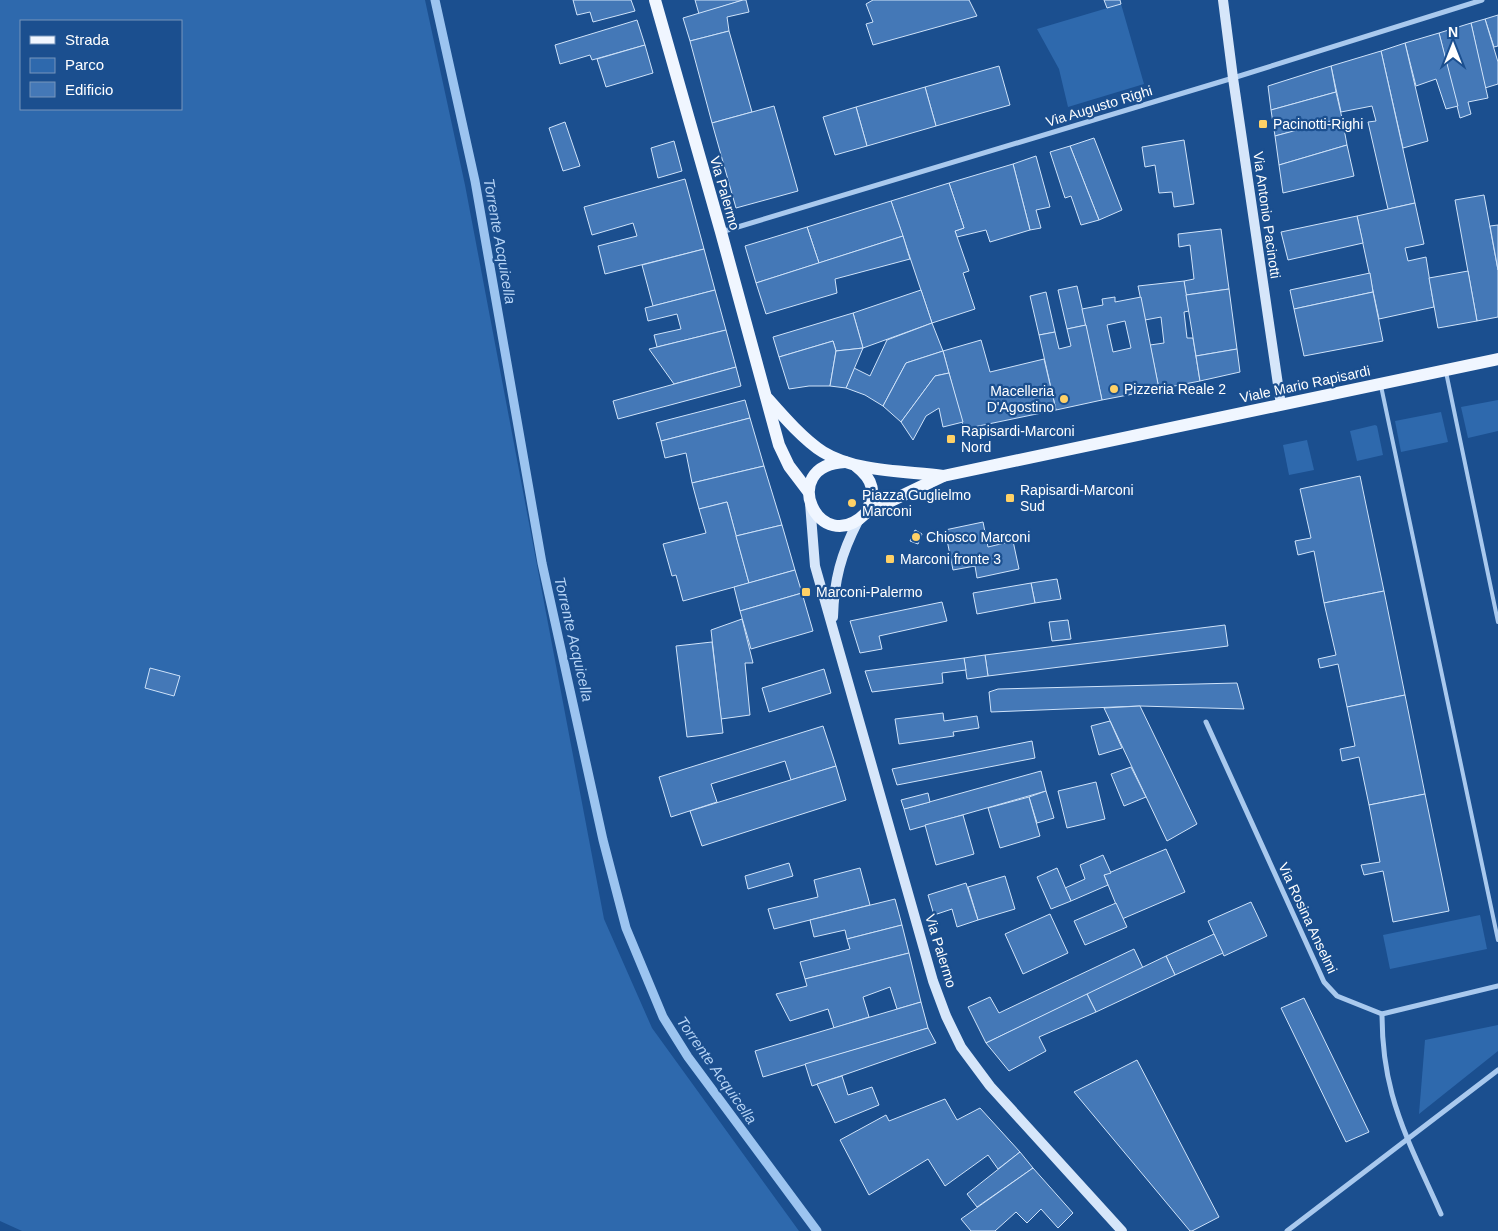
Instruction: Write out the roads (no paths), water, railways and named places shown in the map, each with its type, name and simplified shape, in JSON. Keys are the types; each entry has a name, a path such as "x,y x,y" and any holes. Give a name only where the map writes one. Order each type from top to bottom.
{"main road":[{"name":"Via Palermo","path":"654,0 721,232 779,445 789,466 809,497 815,566 933,981 946,1016 962,1047 990,1086 1122,1231"},
{"name":"Via Antonio Pacinotti","path":"1223,0 1232,78 1280,405"},
{"name":"Viale Mario Rapisardi","path":"943,476 1498,359"},
{"path":"765,395 798,431 823,452 850,463 872,468 943,476"},
{"path":"833,626 834,591 838,572 846,546 862,517 872,500 872,486 865,473 850,463 832,463 820,469 812,478 809,497 817,516 829,524 844,526 862,517 943,476"}],"street":[{"name":"Via Augusto Righi","path":"721,232 1232,78 1482,0"},
{"name":"Via Rosina Anselmi","path":"1206,722 1324,982 1337,996 1382,1014"},
{"path":"1441,1214 1408,1138 1392,1094 1382,1044 1382,1014 1498,986"},
{"path":"1287,1231 1498,1070"}],"lane":[{"path":"1445,370 1498,622"},
{"path":"1381,384 1498,940"}],"waterway":[{"name":"Torrente Acquicella","path":"435,0 475,181 542,563 603,840 626,928 663,1017 688,1057 817,1231"}],"place":[{"name":"Pacinotti-Righi","path":"1263,124"},
{"name":"Pizzeria Reale 2","path":"1114,389"},
{"name":"Macelleria D'Agostino","path":"1064,399"},
{"name":"Rapisardi-Marconi Nord","path":"951,439"},
{"name":"Rapisardi-Marconi Sud","path":"1010,498"},
{"name":"Piazza Guglielmo Marconi","path":"852,503"},
{"name":"Chiosco Marconi","path":"916,537"},
{"name":"Marconi fronte 3","path":"890,559"},
{"name":"Marconi-Palermo","path":"806,592"}]}
